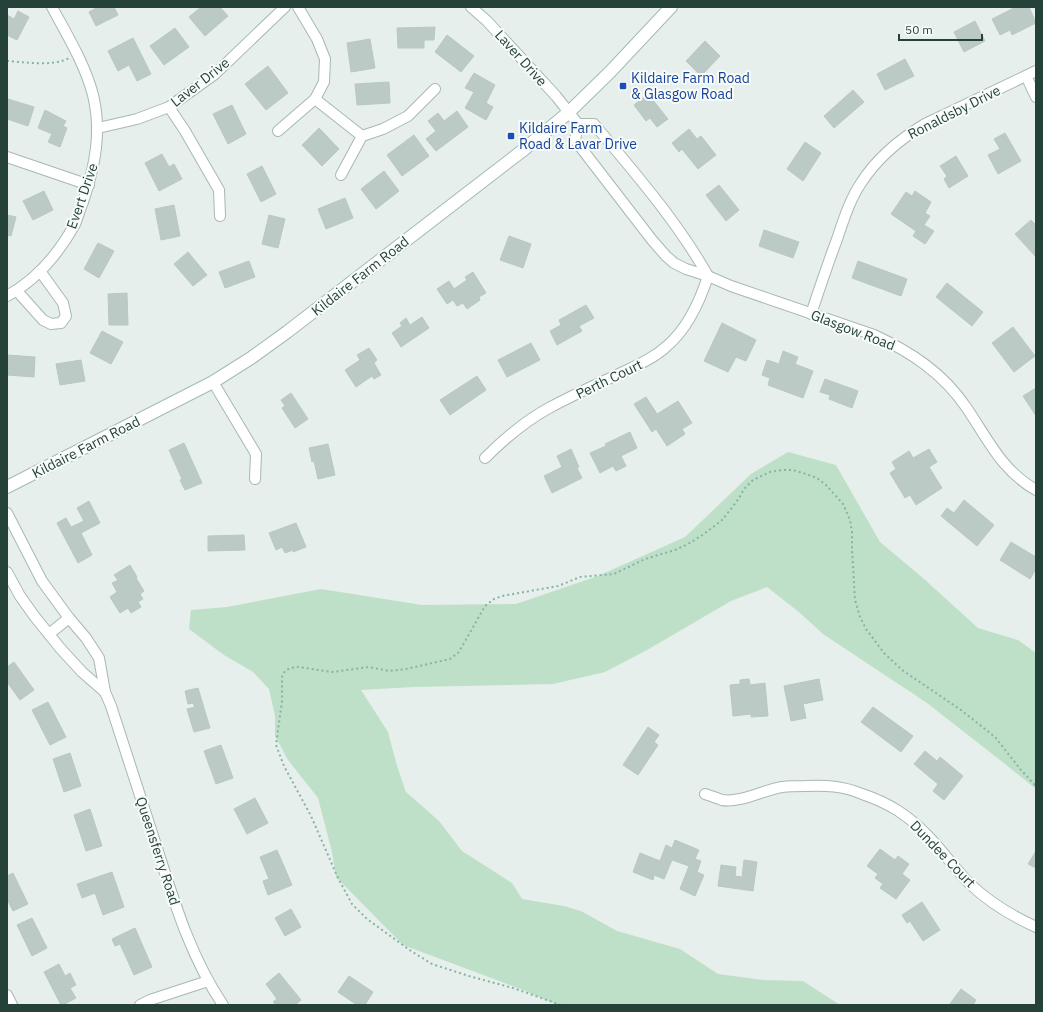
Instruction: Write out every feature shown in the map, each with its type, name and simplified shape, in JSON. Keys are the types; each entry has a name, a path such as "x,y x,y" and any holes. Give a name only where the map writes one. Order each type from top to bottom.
{"main road":[{"name":"Kildaire Farm Road","path":"7,487 213,382 251,358 287,332 522,151 568,113 608,74 671,7"}],"street":[{"name":"Evert Drive","path":"7,296 17,291 40,271 54,256 66,239 75,223 89,185 95,158 98,128 93,95 77,53 52,7"},
{"name":"Laver Drive","path":"98,128 137,119 169,107 215,74 285,7"},
{"path":"278,131 315,99 324,82 325,59 317,40 298,7"},
{"name":"Laver Drive","path":"471,7 487,20 551,91 568,113"},
{"name":"Ronaldsby Drive","path":"811,314 852,198 877,162 897,142 916,129 1036,71"},
{"path":"1026,76 1036,97"},
{"path":"341,175 362,136 383,129 408,116 436,89"},
{"path":"315,99 362,136"},
{"path":"169,107 185,131 219,190 220,216"},
{"path":"568,113 578,124 594,124 636,174 674,223 695,252 708,276"},
{"name":"Glasgow Road","path":"578,124 575,140 652,240 674,263 731,286 874,335 894,344 912,355 944,380 966,407 1005,465 1017,477 1036,490"},
{"path":"7,157 89,185"},
{"path":"17,291 43,320 51,324 61,323 66,316 64,303 40,271"},
{"name":"Perth Court","path":"485,458 503,440 529,420 550,408 648,360 668,346 679,334 688,320 705,287 708,276"},
{"path":"213,382 256,454 255,479"},
{"name":"Queensferry Road","path":"7,513 42,581 69,618 86,638 99,658 105,692 186,937 208,981 223,1005"},
{"path":"7,572 20,596 60,648 82,672 105,692"},
{"path":"49,634 69,618"},
{"name":"Dundee Court","path":"705,794 722,800 729,800 780,787 829,785 868,796 890,805 911,820 928,836 970,883 987,898 1001,908 1036,927"},
{"path":"140,1005 150,1000 208,981"},
{"path":"7,995 12,1005"}],"path":[{"path":"7,61 47,63 65,60 77,53"},
{"path":"561,1005 513,988 432,964 411,951 367,919 352,904 338,878 311,816 284,766 276,745 282,701 282,678 285,671 290,668 298,667 332,672 369,667 389,670 406,669 450,659 458,653 485,606 494,599 502,596 558,586 580,578 614,574 645,559 675,550 704,534 722,520 739,498 744,488 753,480 770,472 793,470 822,481 842,504 850,520 852,532 855,600 860,617 866,629 884,653 902,670 961,710 995,737 1021,770 1036,786"}],"green space":[{"path":"788,452 836,465 880,542 923,578 978,628 1018,640 1036,653 1036,789 927,703 823,634 800,613 767,587 731,601 647,650 605,672 553,684 414,687 361,690 388,732 406,792 439,821 462,851 512,883 522,899 564,906 581,911 617,931 680,949 718,974 763,980 803,981 840,1005 558,1005 518,988 403,945 336,877 332,852 318,798 288,760 275,736 275,716 269,689 253,672 224,655 189,629 191,610 227,607 321,589 422,605 516,604 598,576 685,537 751,474"}],"building":[{"path":"96,7 114,7 118,15 96,26 89,12"},
{"path":"201,7 220,7 228,16 205,36 189,17"},
{"path":"1016,7 1029,7 1036,23 1012,35 1010,30 1000,35 992,19"},
{"path":"18,11 29,17 17,40 7,35 7,15 14,19"},
{"path":"975,21 985,41 964,52 954,32"},
{"path":"435,27 434,40 424,40 424,48 398,48 397,28"},
{"path":"175,28 189,47 164,65 150,46"},
{"path":"447,35 474,56 461,72 435,52"},
{"path":"133,38 151,74 137,81 129,65 118,71 108,51"},
{"path":"370,39 375,68 351,72 347,43"},
{"path":"705,41 720,56 701,76 686,61"},
{"path":"905,59 914,76 885,90 877,74"},
{"path":"268,66 288,93 266,110 245,84"},
{"path":"474,73 495,85 486,103 493,107 486,120 465,108 474,92 465,88"},
{"path":"389,82 390,103 357,105 355,84"},
{"path":"853,90 864,102 834,128 824,116"},
{"path":"648,94 668,119 657,127 650,118 646,121 634,105"},
{"path":"8,99 34,107 28,126 7,119"},
{"path":"232,105 246,134 228,144 213,114"},
{"path":"45,110 66,121 63,126 67,128 60,147 48,142 52,134 38,128"},
{"path":"457,111 468,127 436,151 426,139 436,131 428,121 438,113 444,121"},
{"path":"319,128 339,149 322,166 302,145"},
{"path":"689,129 697,139 701,136 716,155 698,169 682,149 679,152 672,143"},
{"path":"1005,133 1021,161 998,174 988,155 1000,149 994,139"},
{"path":"414,135 429,156 402,176 387,155"},
{"path":"805,142 821,153 803,181 787,169"},
{"path":"162,154 169,167 174,164 182,179 159,191 145,163"},
{"path":"956,156 968,176 949,188 944,179 947,176 940,166"},
{"path":"262,166 276,194 261,202 247,174"},
{"path":"384,171 399,191 376,209 361,189"},
{"path":"719,185 739,210 726,221 706,195"},
{"path":"44,191 53,210 33,220 23,201"},
{"path":"915,191 931,202 925,213 930,216 924,225 934,231 925,244 913,236 916,231 891,214 906,192 912,196"},
{"path":"345,198 353,218 326,229 318,209"},
{"path":"174,205 180,236 161,240 155,209"},
{"path":"7,215 16,217 11,236 7,235"},
{"path":"269,215 285,219 278,248 262,244"},
{"path":"1031,220 1036,225 1036,257 1015,234"},
{"path":"764,230 799,242 793,258 759,246"},
{"path":"509,236 531,244 523,268 500,260"},
{"path":"98,243 114,251 99,278 84,269"},
{"path":"188,252 207,275 193,286 174,264"},
{"path":"249,261 255,277 225,288 219,272"},
{"path":"858,261 907,279 901,296 852,278"},
{"path":"473,272 486,293 479,297 480,300 467,309 463,303 457,306 453,300 447,304 437,289 449,281 454,289 467,280 465,277"},
{"path":"947,283 983,312 972,326 936,297"},
{"path":"127,293 128,325 109,325 108,294"},
{"path":"586,305 594,318 579,326 582,331 557,345 550,331 561,325 559,320"},
{"path":"422,317 429,328 401,347 392,333 402,326 400,323 406,318 410,325"},
{"path":"722,323 756,340 746,361 736,357 728,372 704,361"},
{"path":"1013,327 1035,356 1014,372 992,343"},
{"path":"102,331 123,342 111,364 90,353"},
{"path":"531,343 540,360 507,377 498,360"},
{"path":"369,348 377,360 374,363 381,375 374,379 372,376 356,387 345,370 360,360 357,355"},
{"path":"783,351 798,357 795,364 813,371 803,398 768,385 770,378 762,375 767,360 779,364"},
{"path":"7,355 35,357 34,377 7,375"},
{"path":"81,360 85,381 60,385 56,364"},
{"path":"477,376 486,390 450,415 440,400"},
{"path":"825,379 858,391 852,408 829,399 830,395 820,392"},
{"path":"1036,388 1036,416 1023,396"},
{"path":"291,393 308,419 295,428 282,408 285,406 281,400"},
{"path":"646,397 657,414 678,401 692,423 682,429 685,434 667,446 656,429 652,432 634,404"},
{"path":"630,432 637,448 621,456 626,466 616,471 613,466 600,473 590,453 606,446 605,444"},
{"path":"184,443 202,483 185,490 180,480 182,479 169,450"},
{"path":"328,444 335,475 318,479 309,448"},
{"path":"571,449 582,478 552,493 544,476 562,467 557,456"},
{"path":"929,449 937,462 929,467 942,488 916,505 910,495 905,498 890,473 896,469 892,462 909,451 913,458"},
{"path":"964,500 994,525 977,546 941,516 947,508 954,513"},
{"path":"89,501 100,523 81,533 92,555 78,563 57,523 66,518 71,527 84,521 77,508"},
{"path":"296,523 306,547 293,552 293,550 285,553 282,547 276,550 269,533"},
{"path":"244,535 245,550 208,551 208,536"},
{"path":"1011,542 1036,557 1036,569 1030,579 1000,560"},
{"path":"130,565 144,591 140,594 143,599 138,602 141,607 131,613 128,608 120,613 110,597 117,592 112,583 118,580 114,575"},
{"path":"14,662 34,690 20,700 7,682 7,667"},
{"path":"749,679 750,685 765,683 768,716 751,717 751,714 733,716 730,685 740,684 740,680"},
{"path":"819,679 823,700 803,704 806,718 791,721 784,686"},
{"path":"198,688 210,728 194,732 187,709 195,707 193,703 188,704 185,691"},
{"path":"48,702 66,737 50,745 32,710"},
{"path":"873,707 913,736 901,752 861,722"},
{"path":"648,727 659,735 654,742 658,745 638,775 623,765"},
{"path":"221,745 233,778 216,784 204,751"},
{"path":"925,751 937,761 940,757 963,776 944,800 933,791 938,784 914,764"},
{"path":"70,753 81,786 64,792 53,759"},
{"path":"255,798 268,823 247,834 234,809"},
{"path":"90,809 102,846 86,851 74,815"},
{"path":"675,840 699,850 695,859 701,861 697,872 704,875 695,896 680,889 689,866 672,860 664,879 654,875 653,880 633,872 640,853 660,861 666,845 672,848"},
{"path":"880,849 895,860 898,856 909,864 902,874 910,880 896,899 880,888 883,884 875,878 878,874 867,866"},
{"path":"277,850 292,885 268,895 263,881 269,879 260,857"},
{"path":"1036,851 1036,868 1028,864"},
{"path":"744,860 757,862 753,891 718,886 721,865 736,867 735,876 742,877"},
{"path":"112,872 124,907 103,915 95,893 82,898 77,884"},
{"path":"13,873 28,904 13,911 7,899 7,876"},
{"path":"922,902 940,930 923,941 910,921 907,923 902,915"},
{"path":"291,909 301,927 285,936 275,918"},
{"path":"32,918 47,948 32,956 17,925"},
{"path":"135,928 152,967 134,975 120,944 115,946 112,939"},
{"path":"59,964 65,976 70,973 76,985 70,988 76,998 63,1005 61,1005 44,972"},
{"path":"279,973 301,1000 295,1005 276,1005 273,1002 277,999 266,984"},
{"path":"349,976 373,992 365,1005 357,1005 338,992"},
{"path":"961,989 976,1000 973,1005 949,1005"}],"place":[{"name":"Kildaire Farm Road & Glasgow Road","path":"623,86"},
{"name":"Kildaire Farm Road & Lavar Drive","path":"511,136"}]}
